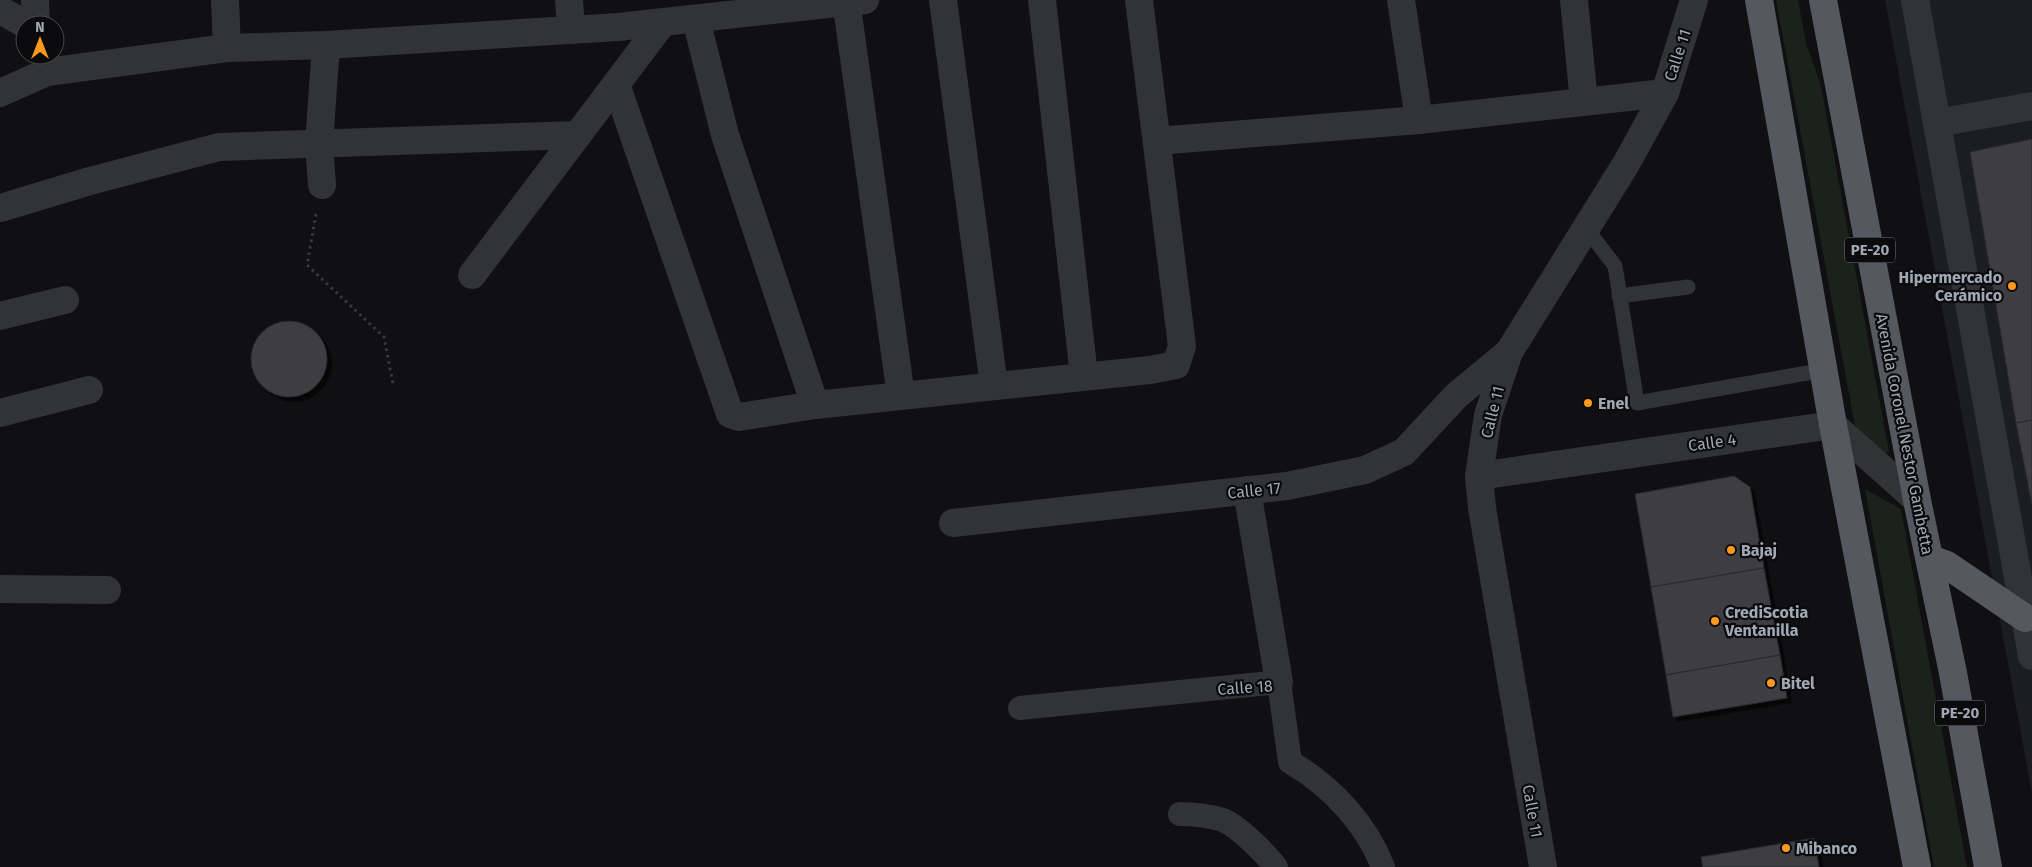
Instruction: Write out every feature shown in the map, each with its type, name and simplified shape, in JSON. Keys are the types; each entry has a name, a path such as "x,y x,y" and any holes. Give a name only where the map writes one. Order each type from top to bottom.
{"highway":[{"path":"1759,0 1833,425 1917,867"},
{"name":"Avenida Coronel Nestor Gambetta","path":"1823,0 1917,500 1953,673 1988,867"},
{"path":"1930,558 1947,565 2030,640"}],"street":[{"path":"35,0 36,15"},
{"path":"225,0 227,48"},
{"path":"569,0 571,30"},
{"path":"943,0 994,386"},
{"path":"1042,0 1084,376"},
{"path":"616,84 730,414 739,417 815,405 1150,370 1176,365 1182,346 1139,0"},
{"path":"1402,0 1419,120"},
{"path":"1574,0 1584,102"},
{"name":"Calle 11","path":"1543,867 1482,508 1479,476 1488,415 1509,352 1527,326 1626,164 1665,93 1694,0"},
{"path":"1914,0 2026,584 2030,640"},
{"path":"65,61 227,48 326,45 571,30 680,15 852,1 902,396"},
{"path":"0,10 15,18"},
{"path":"472,275 616,84 680,15"},
{"path":"680,15 725,135 815,405"},
{"path":"322,185 320,144 326,45"},
{"path":"0,93 42,65"},
{"path":"1157,141 1419,120 1665,93"},
{"path":"1937,123 2032,106"},
{"path":"0,208 219,146 578,135"},
{"path":"0,316 65,300"},
{"name":"Calle 17","path":"953,523 1287,486 1365,470 1404,452 1456,396 1509,352"},
{"path":"0,413 89,390"},
{"path":"1833,425 1917,500"},
{"name":"Calle 4","path":"1479,476 1833,425"},
{"path":"1247,490 1279,682"},
{"path":"0,589 107,590"},
{"name":"Calle 18","path":"1020,708 1279,682 1290,762 1311,774 1340,801 1363,829 1383,867"},
{"path":"1180,814 1193,814 1225,821 1260,848 1276,867"}],"lane":[{"path":"1586,228 1615,266 1636,403 1824,370"},
{"path":"1619,296 1688,287"}],"path":[{"path":"322,185 307,265 384,337 393,384"}],"shaded area":[{"path":"1776,0 1798,0 1806,43 1821,86 1889,452 1873,455 1858,442"},
{"path":"1885,0 2032,0 2032,793"},
{"path":"1865,489 1901,509 1967,867 1934,867"}],"building":[{"name":"Hipermercado Cerámico","path":"2032,139 2032,420 2016,423 1970,152"},
{"path":"282,321 296,321 310,327 321,338 327,352 324,374 316,386 296,397 282,397 268,391 257,380 251,366 251,352 257,338 268,327"},
{"path":"2032,420 2032,505 2016,423"},
{"path":"1734,476 1750,487 1764,568 1651,587 1635,494"},
{"name":"CrediScotia Ventanilla","path":"1764,568 1780,655 1666,675 1651,587"},
{"path":"1780,655 1787,698 1673,717 1666,675"},
{"name":"Mibanco","path":"1814,838 1819,867 1703,867 1701,857"}],"place":[{"name":"Hipermercado Cerámico","path":"2012,286"},
{"name":"Enel","path":"1588,403"},
{"name":"Bajaj","path":"1731,550"},
{"name":"CrediScotia Ventanilla","path":"1715,621"},
{"name":"Bitel","path":"1771,683"},
{"name":"Mibanco","path":"1786,848"}]}
